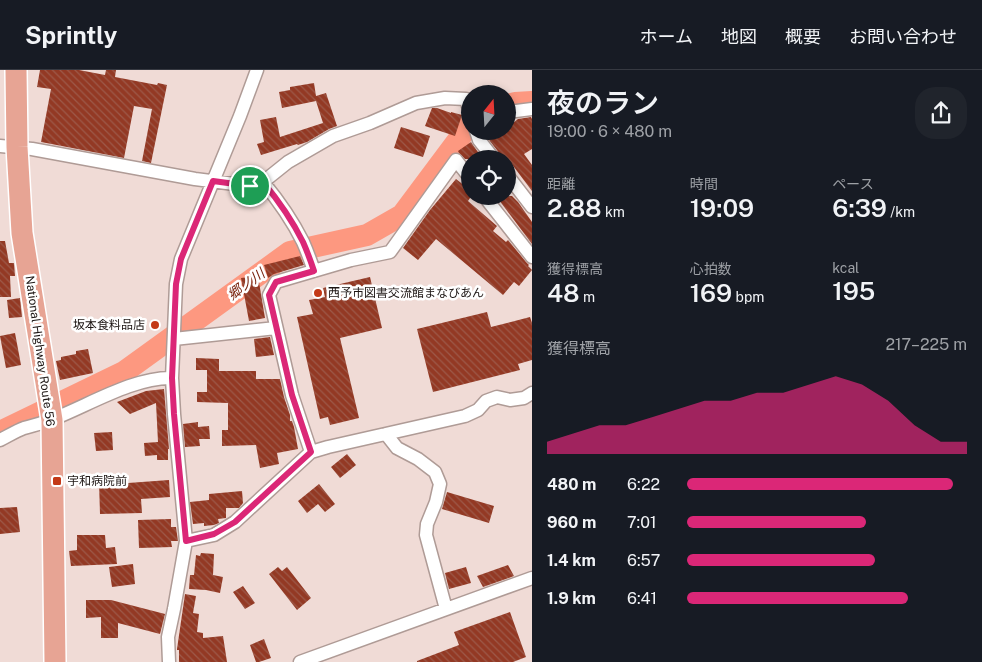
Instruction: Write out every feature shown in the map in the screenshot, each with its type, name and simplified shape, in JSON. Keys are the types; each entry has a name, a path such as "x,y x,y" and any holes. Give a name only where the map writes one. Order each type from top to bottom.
{"highway":[{"name":"National Highway Route 56","path":"16,70 9,146 52,420 56,662"}],"street":[{"path":"169,662 168,637 186,541 172,378 176,284 181,259 257,70"},
{"path":"9,146 195,179 250,186 263,182 288,162 333,136 370,123 416,103 445,98 461,99"},
{"path":"516,111 532,109"},
{"path":"479,140 487,150"},
{"path":"311,452 292,395 269,295 276,282 350,260 390,252 456,160 461,166"},
{"path":"263,182 278,200 292,222 314,271"},
{"path":"516,186 532,207"},
{"path":"491,205 532,258"},
{"path":"174,338 276,328"},
{"path":"0,440 22,429 52,420 97,399 136,384 161,378 172,378"},
{"path":"186,541 214,534 235,522 311,452 465,416 478,410 486,401 497,397 510,400 524,398 532,393"},
{"path":"386,434 397,448 418,459 435,472 440,484 436,502 427,524 426,535 446,609"},
{"path":"300,662 532,578"}],"building":[{"path":"40,70 79,70 105,75 106,70 116,70 115,77 157,85 158,83 167,85 151,163 142,161 152,109 134,106 124,158 41,142 51,89 37,87"},
{"path":"314,83 316,96 326,93 337,126 307,142 261,155 257,144 264,142 260,120 276,117 280,137 323,123 316,101 282,108 279,92 290,90 290,87"},
{"path":"432,108 461,115 455,136 425,126"},
{"path":"531,117 532,119 532,149 524,154 532,165 532,191 516,170 516,150 497,150 489,140 516,140 516,121"},
{"path":"401,127 430,136 423,157 394,148"},
{"path":"471,142 477,150 461,150 461,155 458,151"},
{"path":"456,179 461,183 461,205 473,205 497,226 493,231 506,242 508,240 532,270 519,286 514,282 503,295 436,239 418,260 403,248 430,210"},
{"path":"516,200 518,202 532,222 532,244 503,205 516,205"},
{"path":"0,241 5,241 9,263 14,263 15,276 10,276 11,297 0,297"},
{"path":"300,256 304,265 274,274 268,278 264,265"},
{"path":"258,276 265,318 249,321 241,278"},
{"path":"370,277 382,328 340,338 359,418 330,425 328,417 320,419 297,317 313,314 309,300 325,297 323,288"},
{"path":"20,298 22,317 9,318 7,300"},
{"path":"487,312 491,327 530,317 532,323 532,360 518,364 520,370 433,392 417,329"},
{"path":"15,333 21,365 6,368 0,336"},
{"path":"270,337 274,355 256,357 254,339"},
{"path":"88,349 93,373 60,380 56,361 61,360 61,357 76,354 76,351"},
{"path":"196,358 219,359 219,371 256,371 256,379 280,379 290,421 292,421 294,427 298,449 277,453 279,464 260,468 256,445 222,446 222,430 228,430 228,403 197,402 197,392 207,392 207,370 196,370"},
{"path":"164,389 169,449 168,460 157,460 157,455 145,456 144,443 158,442 156,403 130,414 117,402 146,391"},
{"path":"198,422 198,427 209,426 210,439 199,439 200,446 185,447 183,424"},
{"path":"112,432 113,450 96,451 94,433"},
{"path":"347,454 356,465 340,478 331,467"},
{"path":"169,480 170,497 141,499 142,513 100,514 99,482 128,481 128,483"},
{"path":"319,484 335,504 325,512 318,504 307,513 298,501"},
{"path":"242,491 243,503 239,508 226,508 226,518 218,519 219,523 204,526 204,523 193,524 190,502 209,500 209,494"},
{"path":"447,492 494,506 489,523 442,509"},
{"path":"17,507 20,532 0,534 0,508"},
{"path":"171,519 171,527 176,527 178,541 171,541 172,547 139,548 138,520"},
{"path":"77,535 105,535 106,548 115,547 117,564 71,566 69,551 77,550"},
{"path":"201,553 214,554 213,575 223,577 220,593 189,589 190,575 194,575 196,555 200,556"},
{"path":"133,564 135,584 112,587 109,567"},
{"path":"508,565 514,576 483,587 477,576"},
{"path":"278,567 282,571 287,567 311,598 297,610 269,574"},
{"path":"466,567 471,583 449,589 445,573"},
{"path":"243,586 255,603 245,609 233,592"},
{"path":"185,594 196,596 193,613 199,614 197,632 203,633 203,638 223,636 227,662 179,662 179,650 177,649"},
{"path":"86,600 111,600 165,614 160,634 118,623 118,638 101,638 101,617 86,618"},
{"path":"510,612 526,657 513,662 417,662 459,645 454,632"},
{"path":"264,639 271,658 256,662 250,645"}],"waterway":[{"name":"郷ノ川","path":"516,103 532,102"},
{"name":"郷ノ川","path":"0,432 124,372 290,252 367,235 402,215 461,136"}],"place":[{"name":"西予市図書交流館まなびあん","path":"318,293"},
{"name":"坂本食料品店","path":"155,325"},
{"name":"宇和病院前","path":"57,481"}],"route":[{"path":"213,181 250,186 263,182 278,200 303,243 314,271 276,282 269,295 292,395 311,452 235,522 214,534 186,541 172,378 176,284 181,259 213,181"}]}
